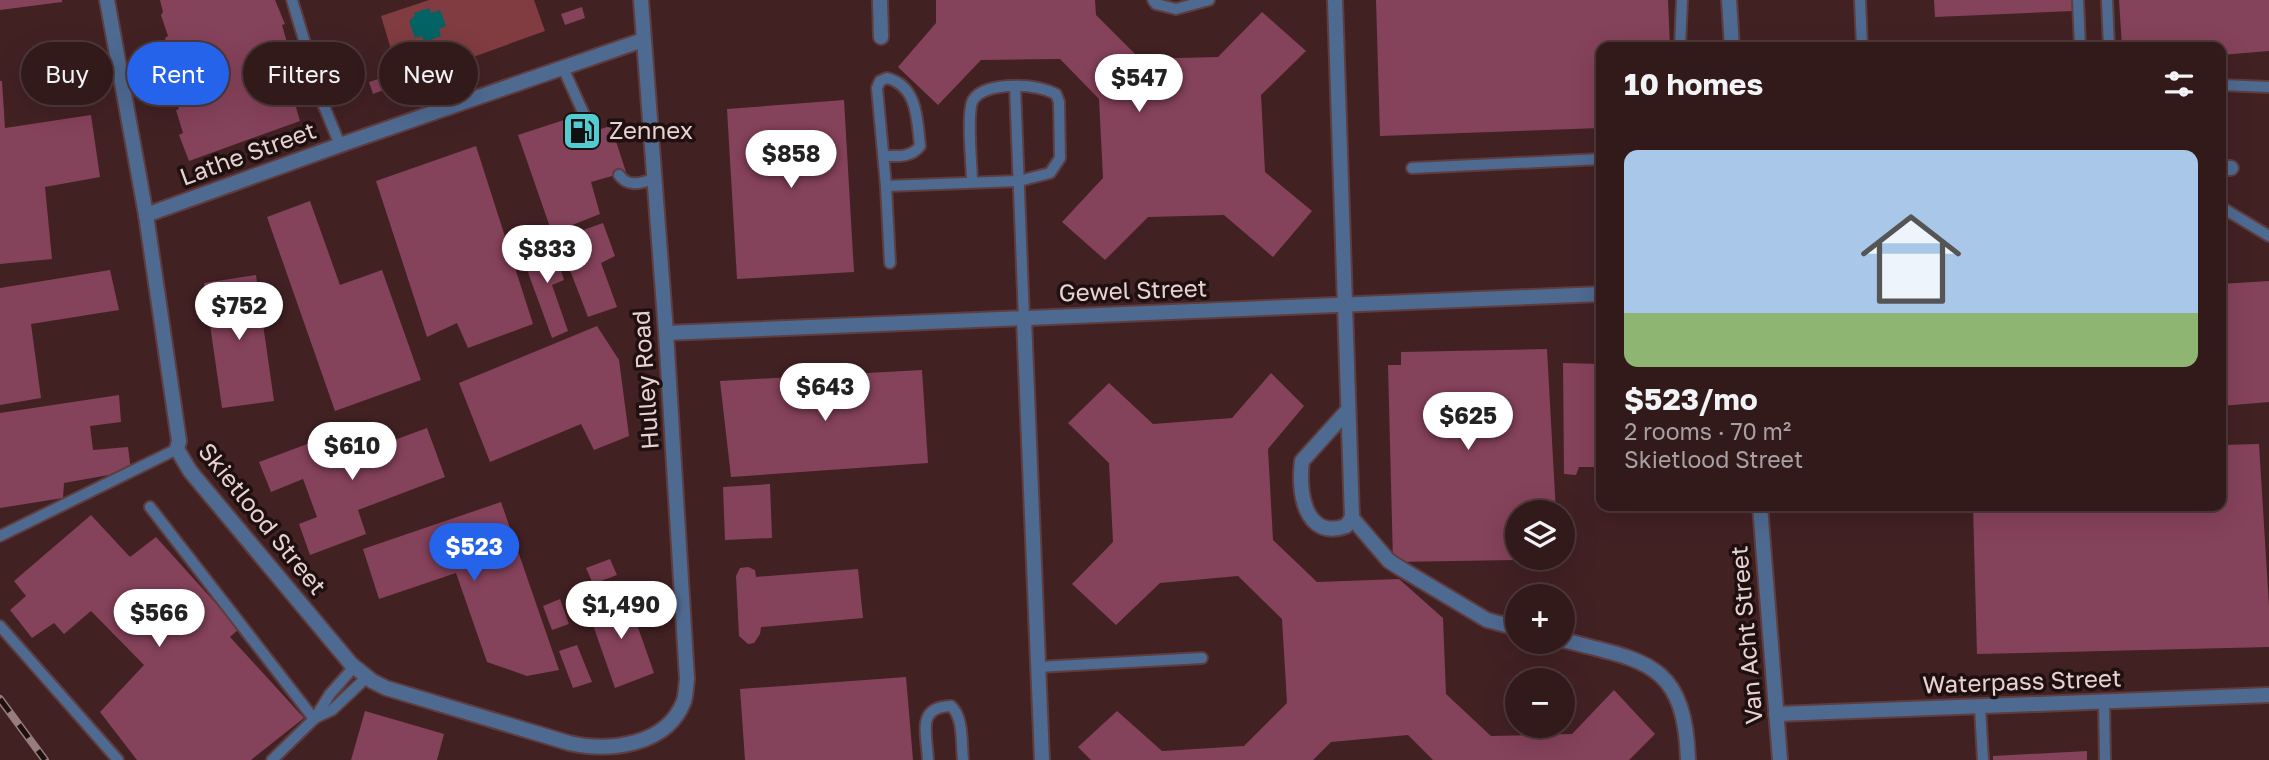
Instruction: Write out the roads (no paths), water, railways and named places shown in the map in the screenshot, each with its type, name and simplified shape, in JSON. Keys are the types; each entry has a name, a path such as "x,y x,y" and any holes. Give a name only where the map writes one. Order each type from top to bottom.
{"street":[{"name":"Skietlood Street","path":"107,0 146,215 180,441 177,449 198,482 354,667 386,688 569,743 611,747 644,739"},
{"name":"Hulley Road","path":"641,0 666,333 687,679 685,699 678,712 659,732 644,739"},
{"path":"880,0 881,37"},
{"path":"1335,0 1352,518 1350,523 1340,528 1328,529 1313,521 1305,508 1301,466 1304,456 1348,410"},
{"path":"1729,0 1731,42"},
{"name":"Lathe Street","path":"146,215 643,40"},
{"name":"Gewel Street","path":"666,333 1596,294"},
{"path":"1024,319 1042,760"},
{"name":"Van Acht Street","path":"1760,511 1780,760"},
{"path":"1352,518 1389,561 1487,620 1505,625"},
{"path":"1575,643 1628,656 1649,665 1664,678 1678,702 1687,728 1688,760"},
{"name":"Waterpass Street","path":"1776,715 2269,695"}],"lane":[{"path":"292,0 324,106 340,145"},
{"path":"1153,0 1156,4 1176,9 1209,0"},
{"path":"1680,42 1682,0"},
{"path":"1860,0 1862,42"},
{"path":"2078,0 2080,42"},
{"path":"2107,0 2109,42"},
{"path":"563,68 592,132"},
{"path":"883,156 915,153 920,146 914,100 897,80 887,78 880,81 877,88 890,263"},
{"path":"1015,86 1024,319"},
{"path":"2226,86 2269,86"},
{"path":"886,186 1019,181 1049,173 1060,158 1059,102 1056,94 1047,89 994,87 974,99 970,111 972,182"},
{"path":"1412,169 1596,159"},
{"path":"619,175 632,184 654,179"},
{"path":"2226,210 2269,236"},
{"path":"0,536 177,449"},
{"path":"150,507 314,719"},
{"path":"0,626 118,760"},
{"path":"1038,667 1202,658"},
{"path":"272,760 314,719 330,694 354,667"},
{"path":"314,719 332,710 367,677"},
{"path":"2104,702 2105,760"},
{"path":"928,760 927,716 931,709 951,706 957,711 963,760"},
{"path":"1980,707 1983,760"}],"water":[{"path":"429,8 431,13 440,10 446,26 439,29 441,36 424,42 422,36 415,38 409,21 415,16 414,13"}],"railway":[{"path":"0,699 45,760"}],"place":[{"name":"Zennex","path":"582,131"}]}
